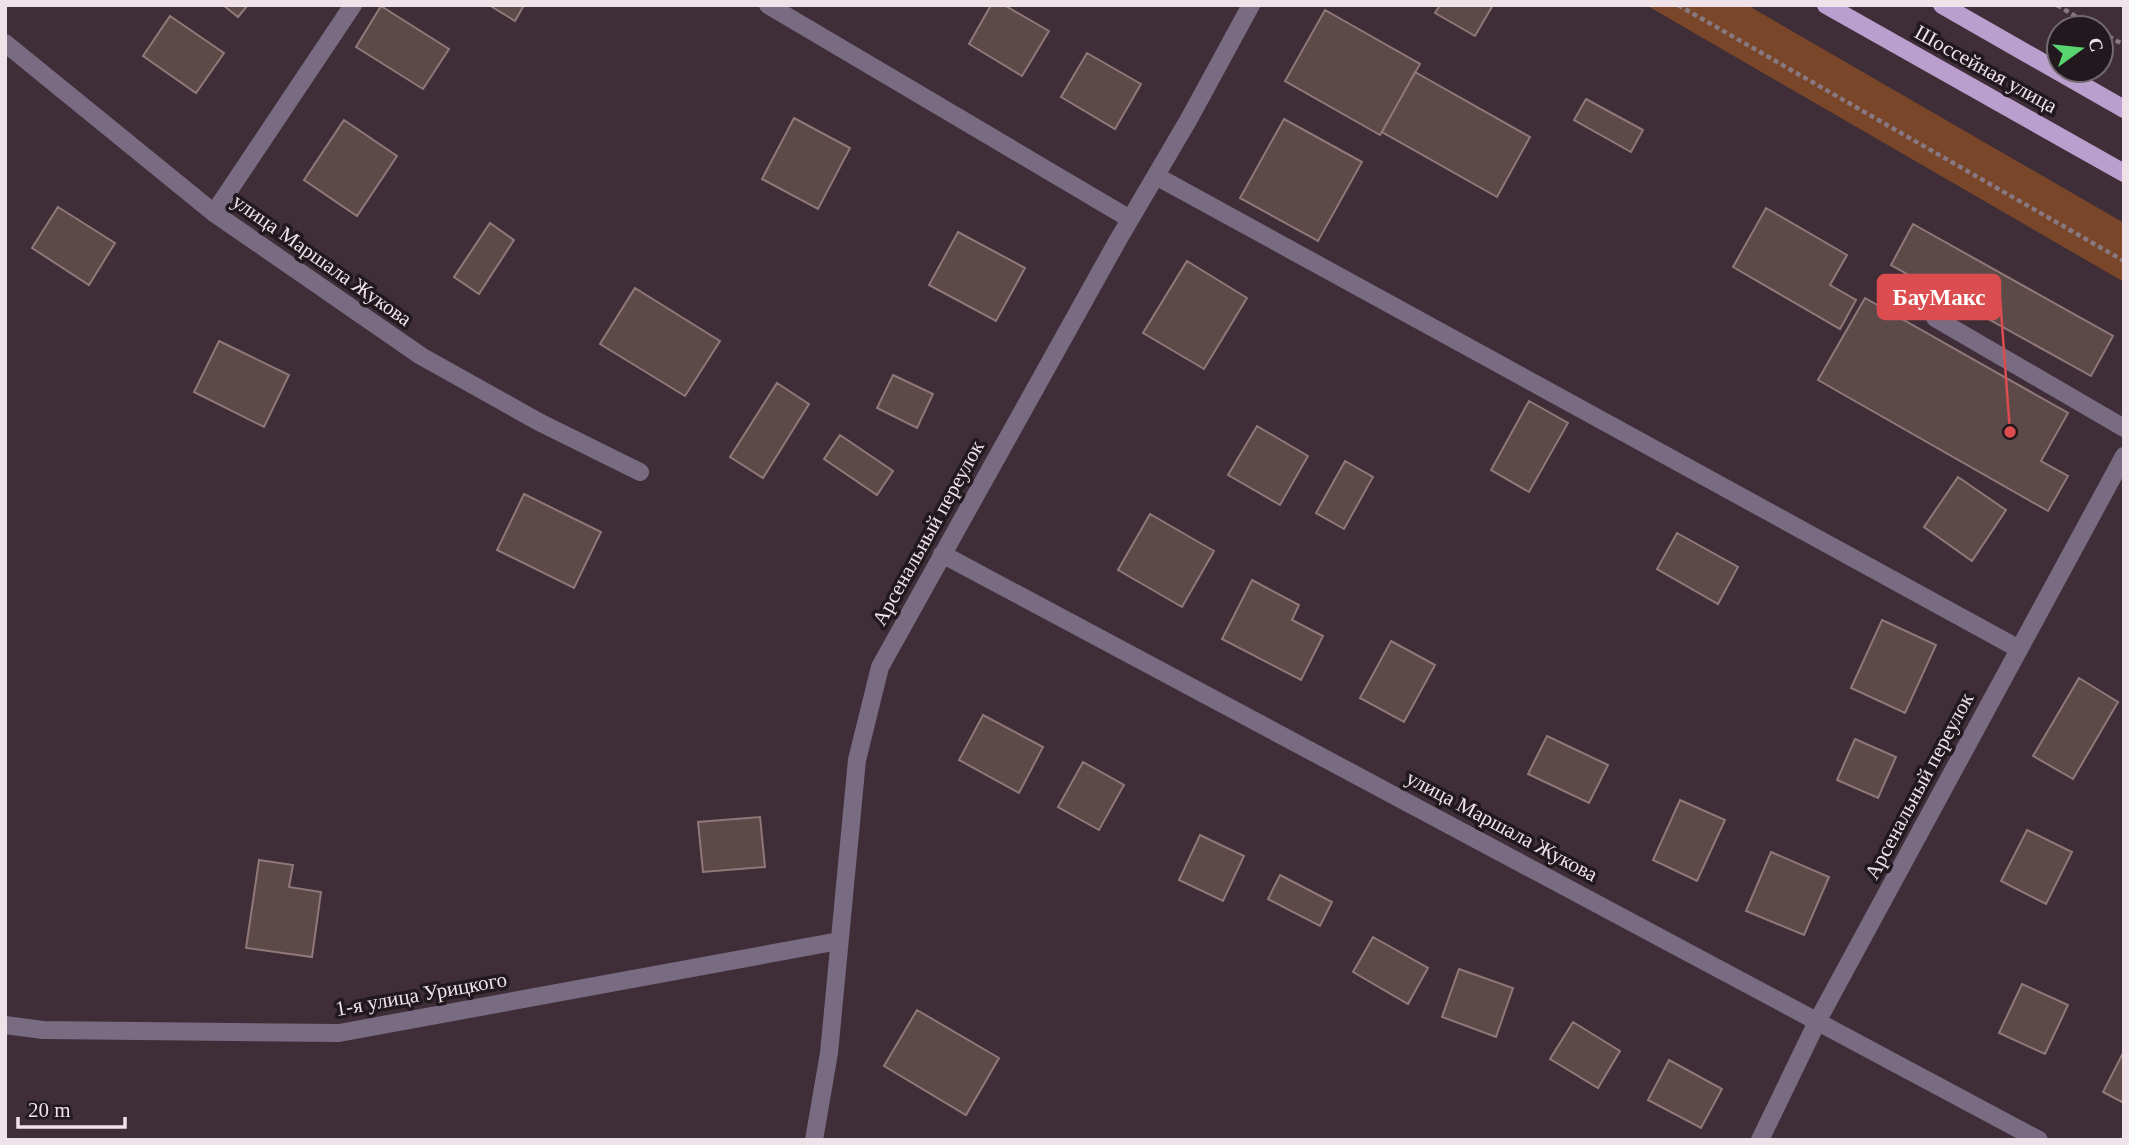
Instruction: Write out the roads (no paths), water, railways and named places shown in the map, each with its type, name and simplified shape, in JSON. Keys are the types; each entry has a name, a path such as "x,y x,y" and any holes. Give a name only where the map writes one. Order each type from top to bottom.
{"main road":[{"name":"Шоссейная улица","path":"1826,5 2124,173"},
{"name":"Шоссейная улица","path":"1942,5 2124,110"}],"street":[{"path":"214,213 353,5"},
{"path":"768,5 1130,219"},
{"name":"Арсенальный переулок","path":"817,1138 829,1053 857,760 880,667 1251,5"},
{"name":"улица Маршала Жукова","path":"5,43 214,213 421,356 540,422 640,472"},
{"path":"1156,176 2019,649"},
{"path":"1935,318 2124,428"},
{"name":"Арсенальный переулок","path":"1760,1140 1818,1020 2124,456"},
{"name":"улица Маршала Жукова","path":"942,554 2039,1140"},
{"name":"1-я улица Урицкого","path":"5,1025 43,1030 339,1033 839,941"}],"place":[{"name":"БауМакс","path":"2010,432"}]}
